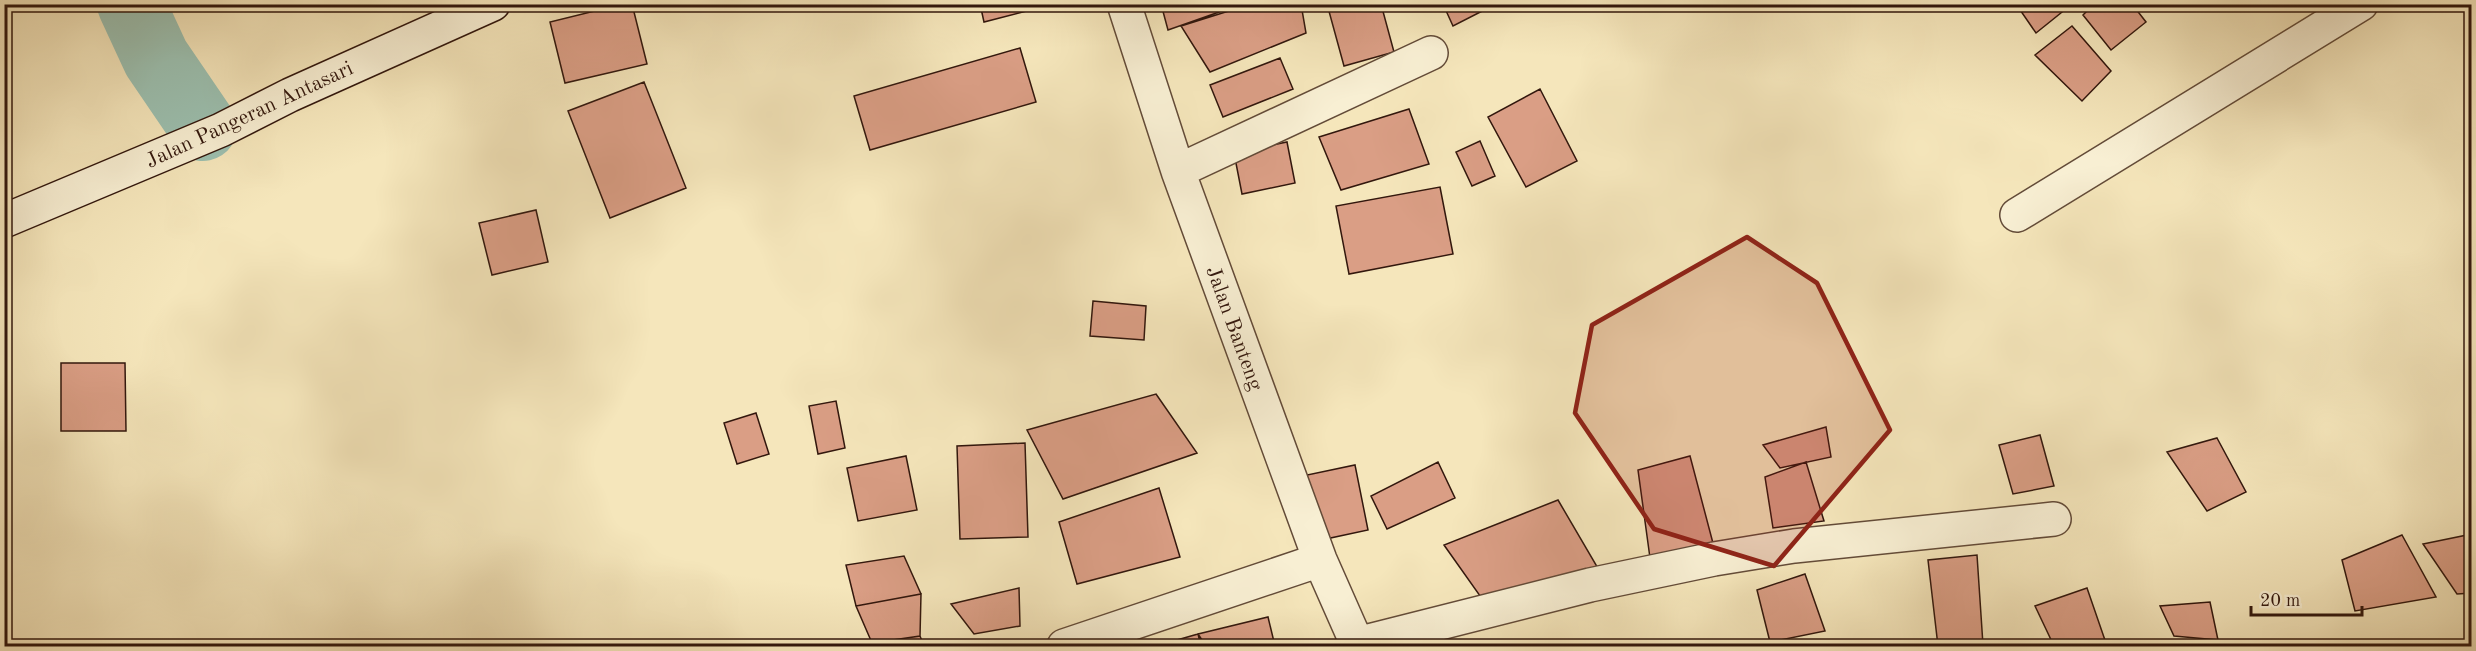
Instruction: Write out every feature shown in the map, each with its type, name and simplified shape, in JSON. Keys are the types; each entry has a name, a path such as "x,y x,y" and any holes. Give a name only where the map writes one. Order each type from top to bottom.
{"street":[{"name":"Jalan Pangeran Antasari","path":"4,221 221,130 290,95 493,4"},
{"name":"Jalan Banteng","path":"1124,4 1178,171 1320,560 1358,645"},
{"path":"2017,215 2361,4"},
{"path":"1178,171 1431,53"},
{"path":"1358,645 1590,585 1714,559 1794,546 2054,519"},
{"path":"1064,646 1320,560"}],"highlighted area":[{"path":"1747,237 1817,283 1890,430 1774,566 1654,529 1575,413 1592,325"}],"building":[{"path":"623,4 632,4 647,64 565,83 550,22"},
{"path":"980,4 1054,4 984,22"},
{"path":"1161,4 1242,4 1168,30"},
{"path":"1251,4 1301,4 1306,33 1210,72 1181,26"},
{"path":"1327,4 1381,4 1394,52 1344,66"},
{"path":"1443,4 1496,4 1453,26"},
{"path":"2016,4 2072,4 2036,33"},
{"path":"2094,4 2132,4 2146,22 2111,50 2083,15"},
{"path":"2072,26 2111,71 2082,101 2035,55"},
{"path":"1020,48 1036,102 870,150 854,96"},
{"path":"1280,58 1293,89 1223,117 1210,85"},
{"path":"644,82 686,188 610,218 568,111"},
{"path":"1540,89 1577,161 1526,187 1488,117"},
{"path":"1409,109 1429,164 1341,190 1319,137"},
{"path":"1480,141 1495,176 1472,186 1456,152"},
{"path":"1287,142 1295,183 1242,194 1234,153"},
{"path":"1440,187 1453,254 1349,274 1336,206"},
{"path":"536,210 548,262 492,275 479,223"},
{"path":"1093,301 1146,306 1144,340 1090,336"},
{"path":"61,363 125,363 126,431 61,431"},
{"path":"1156,394 1197,453 1063,499 1027,430"},
{"path":"836,401 845,448 818,454 809,406"},
{"path":"756,413 769,454 737,464 724,423"},
{"path":"1826,427 1831,457 1780,468 1763,445"},
{"path":"2040,435 2054,486 2013,494 1999,445"},
{"path":"2217,438 2246,492 2207,511 2167,452"},
{"path":"1025,443 1028,537 960,539 957,446"},
{"path":"906,456 917,510 858,521 847,468"},
{"path":"1690,456 1714,547 1650,558 1638,470"},
{"path":"1438,462 1455,498 1387,529 1371,496"},
{"path":"1806,462 1824,521 1773,528 1765,477"},
{"path":"1355,465 1368,530 1321,540 1307,475"},
{"path":"1159,488 1180,557 1077,584 1059,522"},
{"path":"1558,500 1599,570 1485,603 1444,545"},
{"path":"2472,534 2472,593 2457,594 2423,544"},
{"path":"2402,535 2436,597 2355,611 2342,560"},
{"path":"1977,555 1983,645 1938,646 1928,560"},
{"path":"904,556 921,594 856,606 846,565"},
{"path":"1805,574 1825,631 1770,642 1757,590"},
{"path":"1019,588 1020,626 974,634 951,604"},
{"path":"2087,588 2107,646 2054,646 2035,606"},
{"path":"921,594 920,636 872,643 856,606"},
{"path":"2210,602 2218,640 2174,636 2160,606"},
{"path":"1268,617 1275,646 1206,646 1198,634"},
{"path":"1198,634 1201,646 1156,646"},
{"path":"920,636 924,646 873,646 872,643"}],"waterway":[{"path":"131,4 156,58 203,127"}]}
